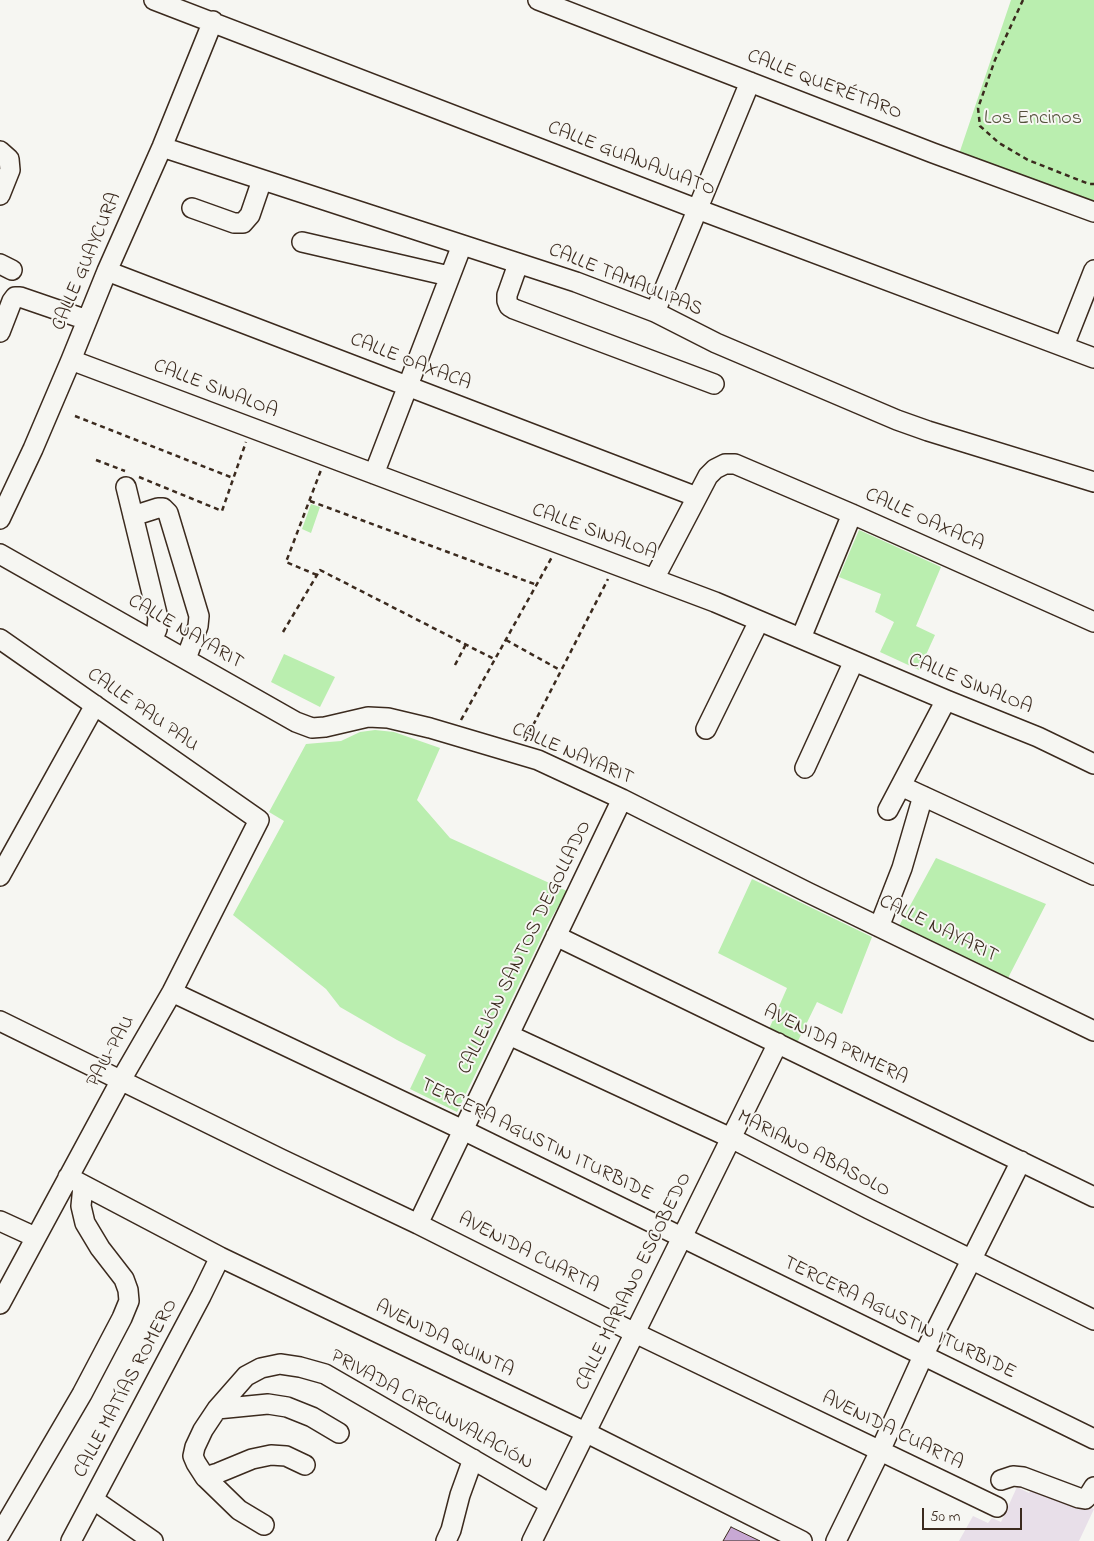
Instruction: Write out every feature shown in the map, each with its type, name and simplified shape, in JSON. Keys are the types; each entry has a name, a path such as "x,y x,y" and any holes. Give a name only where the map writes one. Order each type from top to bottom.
{"street":[{"name":"CALLE GUANAJUATO","path":"154,0 697,210 1094,358"},
{"name":"CALLE QUERÉTARO","path":"538,0 933,153 1094,212"},
{"name":"CALLE GUAYCURA","path":"0,519 33,449 107,271 162,148 213,22"},
{"path":"655,312 750,82"},
{"name":"CALLE TAMAULIPAS","path":"162,148 576,282 655,312 716,343 928,432 1094,482"},
{"path":"0,151 9,159 10,170 0,195"},
{"path":"192,208 234,223 243,223 250,215 262,180"},
{"path":"302,242 449,276"},
{"path":"374,474 462,246"},
{"path":"518,264 507,295 507,301 514,309 714,384"},
{"path":"1064,346 1094,270"},
{"name":"CALLE OAXACA","path":"107,271 697,496 708,476 716,469 725,464 735,464 1094,622"},
{"path":"0,332 12,302 15,298 20,297 87,320"},
{"name":"CALLE SINALOA","path":"71,360 654,579 1038,737 1094,764"},
{"path":"126,487 158,618 157,629 152,640"},
{"path":"654,579 697,496"},
{"path":"133,516 158,508 163,508 168,513 199,616 198,626 186,659"},
{"path":"801,638 852,514"},
{"name":"CALLE NAYARIT","path":"0,554 296,722 312,728 325,727 368,717 388,718 538,760 1094,1031"},
{"path":"706,729 759,621"},
{"name":"CALLE PAU PAU","path":"0,639 258,820"},
{"path":"805,768 854,661"},
{"path":"888,810 946,700"},
{"path":"0,876 95,705"},
{"path":"901,786 1094,874"},
{"path":"879,927 902,868 923,796"},
{"name":"CALLEJÓN SANTOS DEGOLLADO","path":"418,1224 622,800"},
{"name":"PAU-PAU","path":"0,1304 35,1237 76,1182 121,1080 172,992 258,820"},
{"name":"AVENIDA PRIMERA","path":"556,936 1094,1197"},
{"name":"TERCERA AGUSTIN ITURBIDE","path":"172,992 463,1130 1094,1439"},
{"name":"AVENIDA CUARTA","path":"0,1021 280,1159 418,1224 635,1333 997,1507"},
{"name":"MARIANO ABASOLO","path":"509,1035 731,1138 1094,1320"},
{"name":"CALLE MARIANO ESCOBEDO","path":"538,1539 550,1504 778,1043"},
{"path":"836,1541 880,1451 923,1356 1021,1161"},
{"path":"0,1534 82,1394 122,1318 128,1301 128,1290 124,1279 100,1248 85,1223 76,1182"},
{"name":"AVENIDA QUINTA","path":"76,1182 220,1257 586,1432 802,1541"},
{"path":"0,1221 35,1237"},
{"name":"CALLE MATÍAS ROMERO","path":"71,1541 220,1257"},
{"name":"PRIVADA CIRCUNVALACIÓN","path":"205,1477 194,1456 203,1430 217,1408 246,1376 261,1368 280,1364 325,1374 550,1504"},
{"path":"217,1408 268,1404 287,1407 312,1417 339,1432"},
{"path":"264,1525 239,1510 205,1477 252,1459 271,1455 286,1456 305,1465"},
{"path":"446,1541 473,1459"},
{"path":"1001,1480 1014,1476 1023,1477 1085,1499 1090,1496 1094,1487"},
{"path":"94,1500 152,1541"}],"path":[{"path":"1023,0 995,60 978,108 980,126 998,143 1028,160 1089,184 1094,184"},
{"path":"75,416 234,478"},
{"path":"96,460 222,511 251,428"},
{"path":"317,575 286,562 321,468"},
{"path":"310,501 536,585"},
{"path":"453,735 559,544"},
{"path":"283,632 320,570 496,660"},
{"path":"524,742 608,578"},
{"path":"506,640 560,670"},
{"path":"455,665 466,644"}],"shaded area":[{"path":"1034,1485 1060,1493 1094,1509 1079,1541 959,1541 973,1516 988,1523 992,1518 1001,1522 1017,1487 1029,1493"}],"green space":[{"name":"Los Encinos","path":"1011,0 1094,0 1094,207 958,157"},
{"path":"311,504 320,507 311,533 302,529"},
{"path":"859,530 941,567 916,626 935,635 919,670 880,652 894,622 875,612 881,594 839,577"},
{"path":"284,654 335,677 320,707 271,682"},
{"path":"375,730 394,732 440,748 417,800 450,838 567,891 549,922 457,1112 410,1089 426,1055 340,1007 326,989 233,915 284,821 269,812 306,744 341,741 360,732"},
{"path":"936,858 1046,904 1008,978 899,926"},
{"path":"752,879 872,937 842,1014 817,1002 797,1043 769,1029 787,988 718,953"}],"building":[{"path":"731,1527 760,1541 723,1541"}]}
